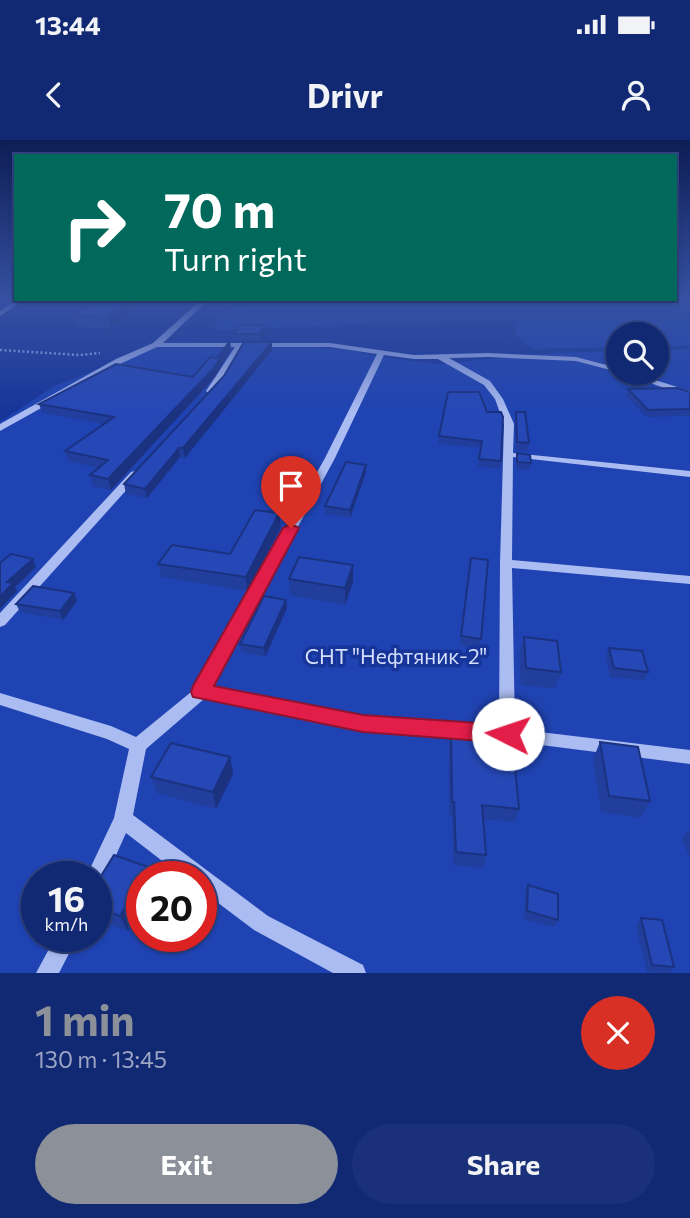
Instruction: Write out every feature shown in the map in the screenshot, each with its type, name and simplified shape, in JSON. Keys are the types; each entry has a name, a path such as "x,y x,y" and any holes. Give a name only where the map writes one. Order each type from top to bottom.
{"street":[{"path":"0,428 119,361 156,345 166,336"},
{"path":"203,399 220,380 241,344"},
{"path":"156,345 330,345 414,358 440,356 576,359 606,367"},
{"path":"103,861 123,819 138,745 201,692 330,458 382,351"},
{"path":"440,356 487,383 499,399 509,424 506,563 508,734"},
{"path":"663,385 690,394"},
{"path":"509,455 690,474"},
{"path":"0,622 143,465"},
{"path":"506,563 690,580"},
{"path":"201,692 363,723 508,734 690,757"},
{"path":"0,699 111,733 138,745"},
{"path":"123,819 179,861"},
{"path":"217,890 261,923 355,973"},
{"path":"47,973 59,952"}],"path":[{"path":"0,350 79,355 100,353"}],"green space":[{"path":"516,336 606,336 606,347 533,349"},
{"path":"669,336 690,336 690,345 669,346"},
{"name":"СНТ \"Нефтяник-2\"","path":"171,341 342,349 437,364 554,353 606,351 606,385 669,385 669,350 690,349 690,973 0,973 0,422 54,386"}],"building":[{"path":"230,341 214,368 108,479 90,475 108,460 65,451 114,417 39,404 116,364 193,377 210,357 217,358"},
{"path":"244,342 272,342 145,489 124,484 224,376"},
{"path":"678,388 690,392 690,409 648,410 628,389"},
{"path":"448,392 479,392 487,412 501,412 501,461 479,459 482,441 439,436"},
{"path":"516,412 525,412 529,443 517,442"},
{"path":"517,453 530,455 531,463 517,462"},
{"path":"346,462 366,465 350,510 325,506"},
{"path":"255,510 279,513 246,577 158,564 172,545 230,554"},
{"path":"11,554 33,559 7,582 13,583 0,597 0,563"},
{"path":"299,557 353,565 345,588 289,579"},
{"path":"471,558 488,560 481,639 461,636"},
{"path":"33,586 74,593 60,611 16,604"},
{"path":"264,596 286,600 264,648 240,644"},
{"path":"524,637 557,641 561,672 526,668"},
{"path":"609,648 642,651 648,672 614,668"},
{"path":"451,726 500,732 499,767 515,768 519,809 482,805 486,855 456,852"},
{"path":"600,742 638,747 650,801 609,796"},
{"path":"171,743 230,757 213,792 151,777"},
{"path":"114,855 131,861 126,861 126,906 120,916 112,913 110,861"},
{"path":"528,885 558,894 558,920 527,911"},
{"path":"641,918 662,920 674,967 652,965"}],"route":[{"path":"291,528 201,692 363,723 508,734"}]}
